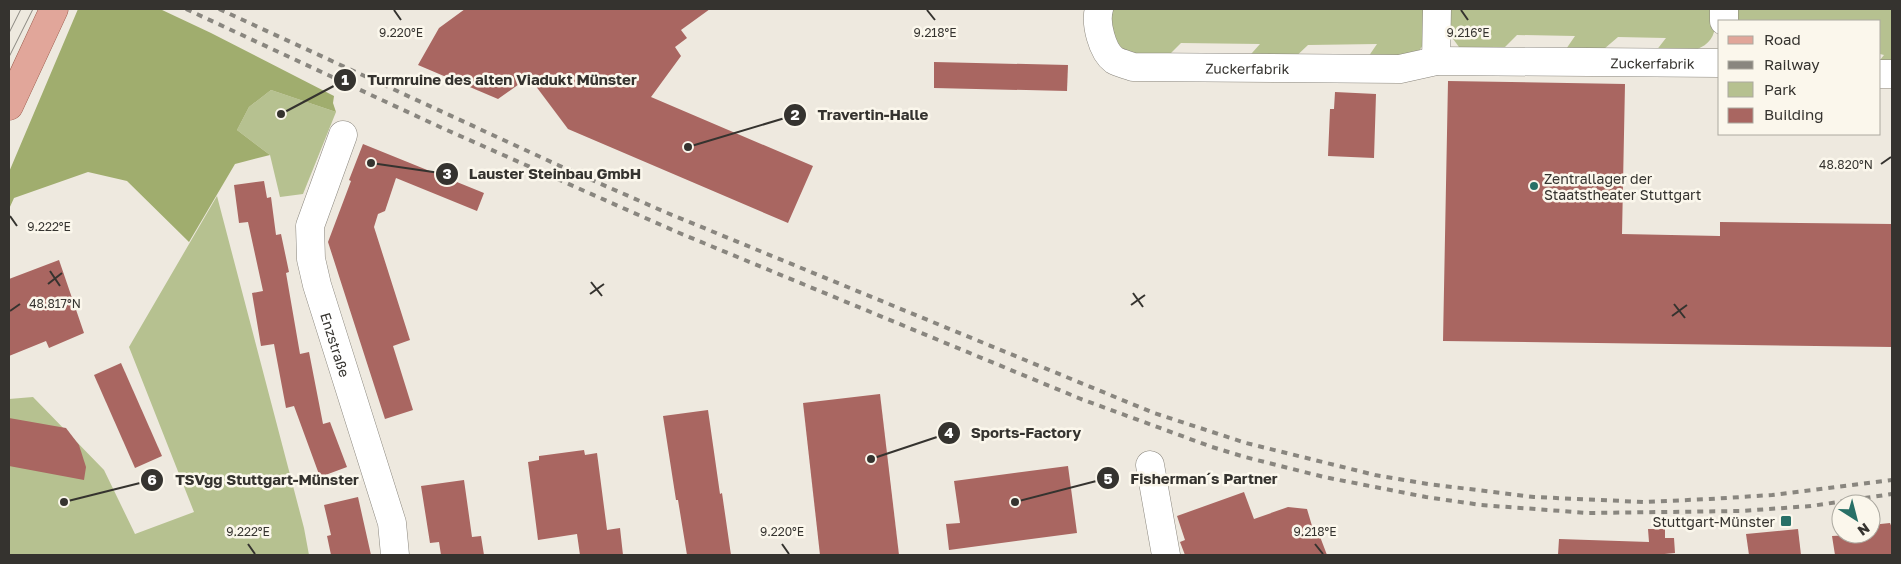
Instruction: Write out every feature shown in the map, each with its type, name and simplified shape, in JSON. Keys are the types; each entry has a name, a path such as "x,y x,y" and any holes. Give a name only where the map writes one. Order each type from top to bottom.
{"main road":[{"path":"9,106 54,9"}],"street":[{"name":"Zuckerfabrik","path":"1098,9 1097,15 1101,42 1114,60 1133,67 1400,69 1436,61 1718,63"},
{"path":"1436,61 1437,9"},
{"name":"Enzstraße","path":"343,135 310,226 311,259 317,285 392,523 395,555"},
{"path":"1150,464 1166,555"}],"green space":[{"path":"78,9 160,9 334,96 333,103 336,112 271,90 249,107 237,130 270,155 235,164 189,242 127,181 88,172 14,198 9,209 9,172"},
{"path":"1110,9 1428,9 1425,42 1417,54 1364,63 1377,44 1308,45 1289,63 1244,62 1260,44 1181,43 1163,61 1129,57 1111,37"},
{"path":"1447,9 1714,9 1715,26 1710,40 1705,45 1679,54 1652,56 1666,38 1618,37 1597,55 1562,55 1575,36 1517,35 1497,55 1459,47 1448,32"},
{"path":"1734,9 1892,9 1892,69 1881,69 1881,59 1884,55 1881,54 1881,20 1733,20"},
{"path":"271,90 336,112 303,194 280,197 270,155 237,130 249,107"},
{"path":"217,196 304,528 309,555 9,555 9,399 33,397 104,470 135,534 194,512 129,347"}],"building":[{"path":"465,9 710,9 681,30 687,38 675,47 681,56 651,97 813,166 788,223 568,129 529,77 498,99 418,65 439,28"},
{"path":"934,62 1068,65 1067,91 934,88"},
{"name":"Zentrallager der Staatstheater Stuttgart","path":"1448,81 1625,84 1622,234 1720,236 1720,222 1892,224 1892,347 1443,341"},
{"path":"1335,92 1376,94 1374,158 1328,156 1330,109 1334,109"},
{"path":"363,144 484,193 477,211 396,178 385,211 378,214 374,227 410,340 393,346 413,410 385,419 328,242"},
{"path":"264,181 267,198 271,197 276,235 281,234 289,272 286,273 300,354 309,352 323,424 330,422 347,467 320,477 294,406 286,408 274,344 261,346 252,293 263,291 248,222 239,223 234,185"},
{"path":"59,260 84,333 49,348 46,341 9,356 9,279"},
{"path":"121,363 162,456 135,468 94,375"},
{"path":"880,394 899,555 820,555 803,403"},
{"path":"708,410 731,555 687,555 678,500 676,500 663,416"},
{"path":"9,418 66,428 79,445 86,467 84,480 9,466"},
{"path":"584,450 585,455 597,453 607,530 620,528 623,555 580,555 577,534 538,540 528,462 539,460 539,456"},
{"path":"1068,466 1077,533 949,550 946,524 960,523 954,481"},
{"path":"464,480 472,537 481,536 484,555 441,555 439,542 430,543 421,486"},
{"path":"1244,492 1254,519 1288,507 1307,509 1315,536 1319,534 1327,555 1185,555 1180,542 1185,540 1177,516"},
{"path":"358,497 371,555 331,555 327,536 331,535 324,505"},
{"path":"1890,523 1892,528 1892,555 1835,555 1833,544 1881,544 1881,524"},
{"path":"1648,529 1665,529 1665,538 1674,538 1675,553 1654,555 1558,555 1559,539 1649,542"},
{"path":"1798,529 1801,555 1749,555 1746,534"}],"tram line":[{"path":"9,33 21,9"},
{"path":"9,57 33,9"}],"railway":[{"path":"186,9 440,127 677,232 1081,399 1212,447 1245,457 1324,477 1426,497 1481,505 1588,513 1741,511 1811,506 1892,494"},
{"path":"219,9 560,166 665,212 1154,413 1246,443 1375,475 1428,484 1534,497 1644,502 1710,499 1772,495 1892,480"}],"place":[{"name":"Turmruine des alten Viadukt Münster","path":"281,114"},
{"name":"Travertin-Halle","path":"688,147"},
{"name":"Lauster Steinbau GmbH","path":"371,163"},
{"name":"Zentrallager der Staatstheater Stuttgart","path":"1534,186"},
{"name":"Sports-Factory","path":"871,459"},
{"name":"TSVgg Stuttgart-Münster","path":"64,502"},
{"name":"Fisherman´s Partner","path":"1015,502"},
{"name":"Stuttgart-Münster","path":"1786,521"}]}
